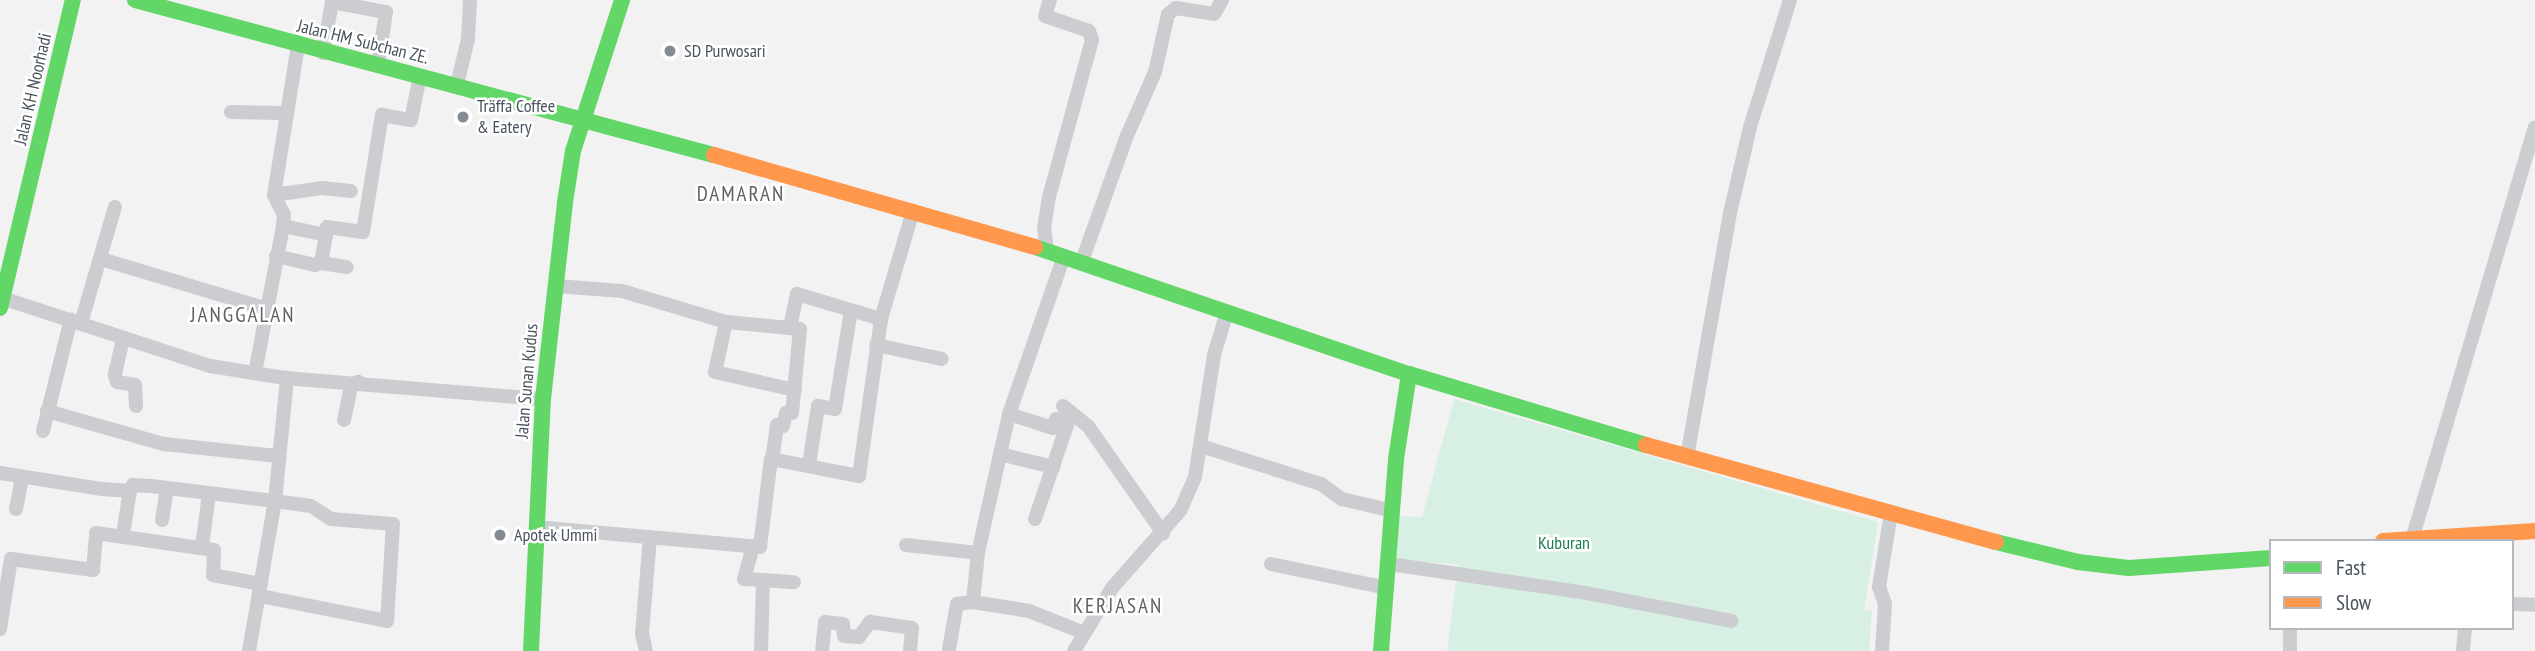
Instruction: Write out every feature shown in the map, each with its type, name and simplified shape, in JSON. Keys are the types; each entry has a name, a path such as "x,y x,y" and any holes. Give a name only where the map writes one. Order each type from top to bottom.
{"main road":[{"name":"Jalan KH Noorhadi","path":"1,296 73,0"},
{"name":"Jalan HM Subchan ZE.","path":"135,0 323,53 583,117 913,211 1082,261 1409,374 1687,457 1891,513 2099,566 2181,568 2269,558"},
{"name":"Jalan Sunan Kudus","path":"531,651 544,400 568,183 583,117 622,0"},
{"path":"1381,651 1393,511 1409,374"},
{"path":"2395,539 2535,531"}],"street":[{"path":"457,85 468,39 470,0"},
{"path":"1047,251 1044,228 1049,197 1092,40 1089,31 1045,16 1050,0"},
{"path":"1082,261 1126,138 1155,72 1168,14 1176,8 1214,14 1222,0"},
{"path":"1687,457 1730,213 1750,127 1790,0"},
{"path":"323,53 332,2 389,7 379,65"},
{"path":"255,373 283,226 284,215 274,195 284,113 298,46"},
{"path":"321,263 327,227 370,231 382,115 411,120 420,76"},
{"path":"232,111 284,113"},
{"path":"2413,536 2530,167 2535,128"},
{"path":"274,195 322,188 351,191"},
{"path":"43,431 76,321 101,259 115,207"},
{"path":"772,458 860,474 881,319 913,211"},
{"path":"283,226 326,236"},
{"path":"276,256 315,265 321,263 347,267"},
{"path":"973,602 978,553 1009,414 1064,256"},
{"path":"101,259 268,309"},
{"path":"536,527 762,545 777,425 783,425 786,413 792,413 800,329 726,322 622,291 556,286"},
{"path":"790,327 797,294 881,319"},
{"path":"1,296 210,366 287,378 544,400"},
{"path":"809,465 818,407 835,409 851,310"},
{"path":"1074,651 1082,632 1112,588 1163,533 1195,477 1214,355 1227,312"},
{"path":"726,322 715,372 794,390"},
{"path":"123,339 115,375 117,382 135,385 136,406"},
{"path":"876,345 943,359"},
{"path":"249,651 275,501 287,378"},
{"path":"344,420 351,387 358,382"},
{"path":"47,411 164,444 279,456"},
{"path":"1009,414 1053,428 1056,419 1067,414"},
{"path":"1035,519 1067,414"},
{"path":"1067,414 1088,426 1163,533"},
{"path":"1201,446 1321,484 1342,499 1393,511"},
{"path":"1000,454 1053,467"},
{"path":"0,473 130,491"},
{"path":"16,509 22,477"},
{"path":"0,629 14,557 93,570 96,533 123,534 214,550 213,575 260,590 387,621 393,524 331,519 311,506 133,485 123,534"},
{"path":"162,520 167,489"},
{"path":"202,547 209,494"},
{"path":"1882,651 1885,604 1879,587 1891,513"},
{"path":"646,651 642,634 650,537"},
{"path":"906,545 978,553"},
{"path":"753,546 744,579 793,582"},
{"path":"1271,564 1387,588"},
{"path":"1390,564 1586,593 1731,621"},
{"path":"761,651 763,580"},
{"path":"949,649 957,604 973,602 1029,611 1082,632"},
{"path":"2514,604 2535,605"},
{"path":"822,651 825,615 843,624 844,636 859,637 870,622 912,628 910,651"},
{"path":"2290,630 2290,651"},
{"path":"2463,651 2465,630"}],"green space":[{"name":"Kuburan","path":"1454,399 1878,522 1864,611 1872,610 1869,651 1447,651 1458,565 1390,558 1393,516 1422,517"}],"traffic: fast":[{"path":"0,308 73,0"},
{"path":"135,0 714,155"},
{"path":"531,651 543,399 565,202 573,151 622,0"},
{"path":"1035,247 1409,374 1646,445"},
{"path":"1381,651 1396,459 1409,374"},
{"path":"1996,542 2078,562 2129,568 2269,558"}],"traffic: slow":[{"path":"714,155 1035,247"},
{"path":"1646,445 1996,542"},
{"path":"2413,539 2535,531"}],"place":[{"name":"SD Purwosari","path":"670,51"},
{"name":"Träffa Coffee & Eatery","path":"463,117"},
{"name":"Apotek Ummi","path":"500,535"}],"district":[{"name":"DAMARAN","path":"741,194"},
{"name":"JANGGALAN","path":"243,315"},
{"name":"KERJASAN","path":"1118,606"}]}
